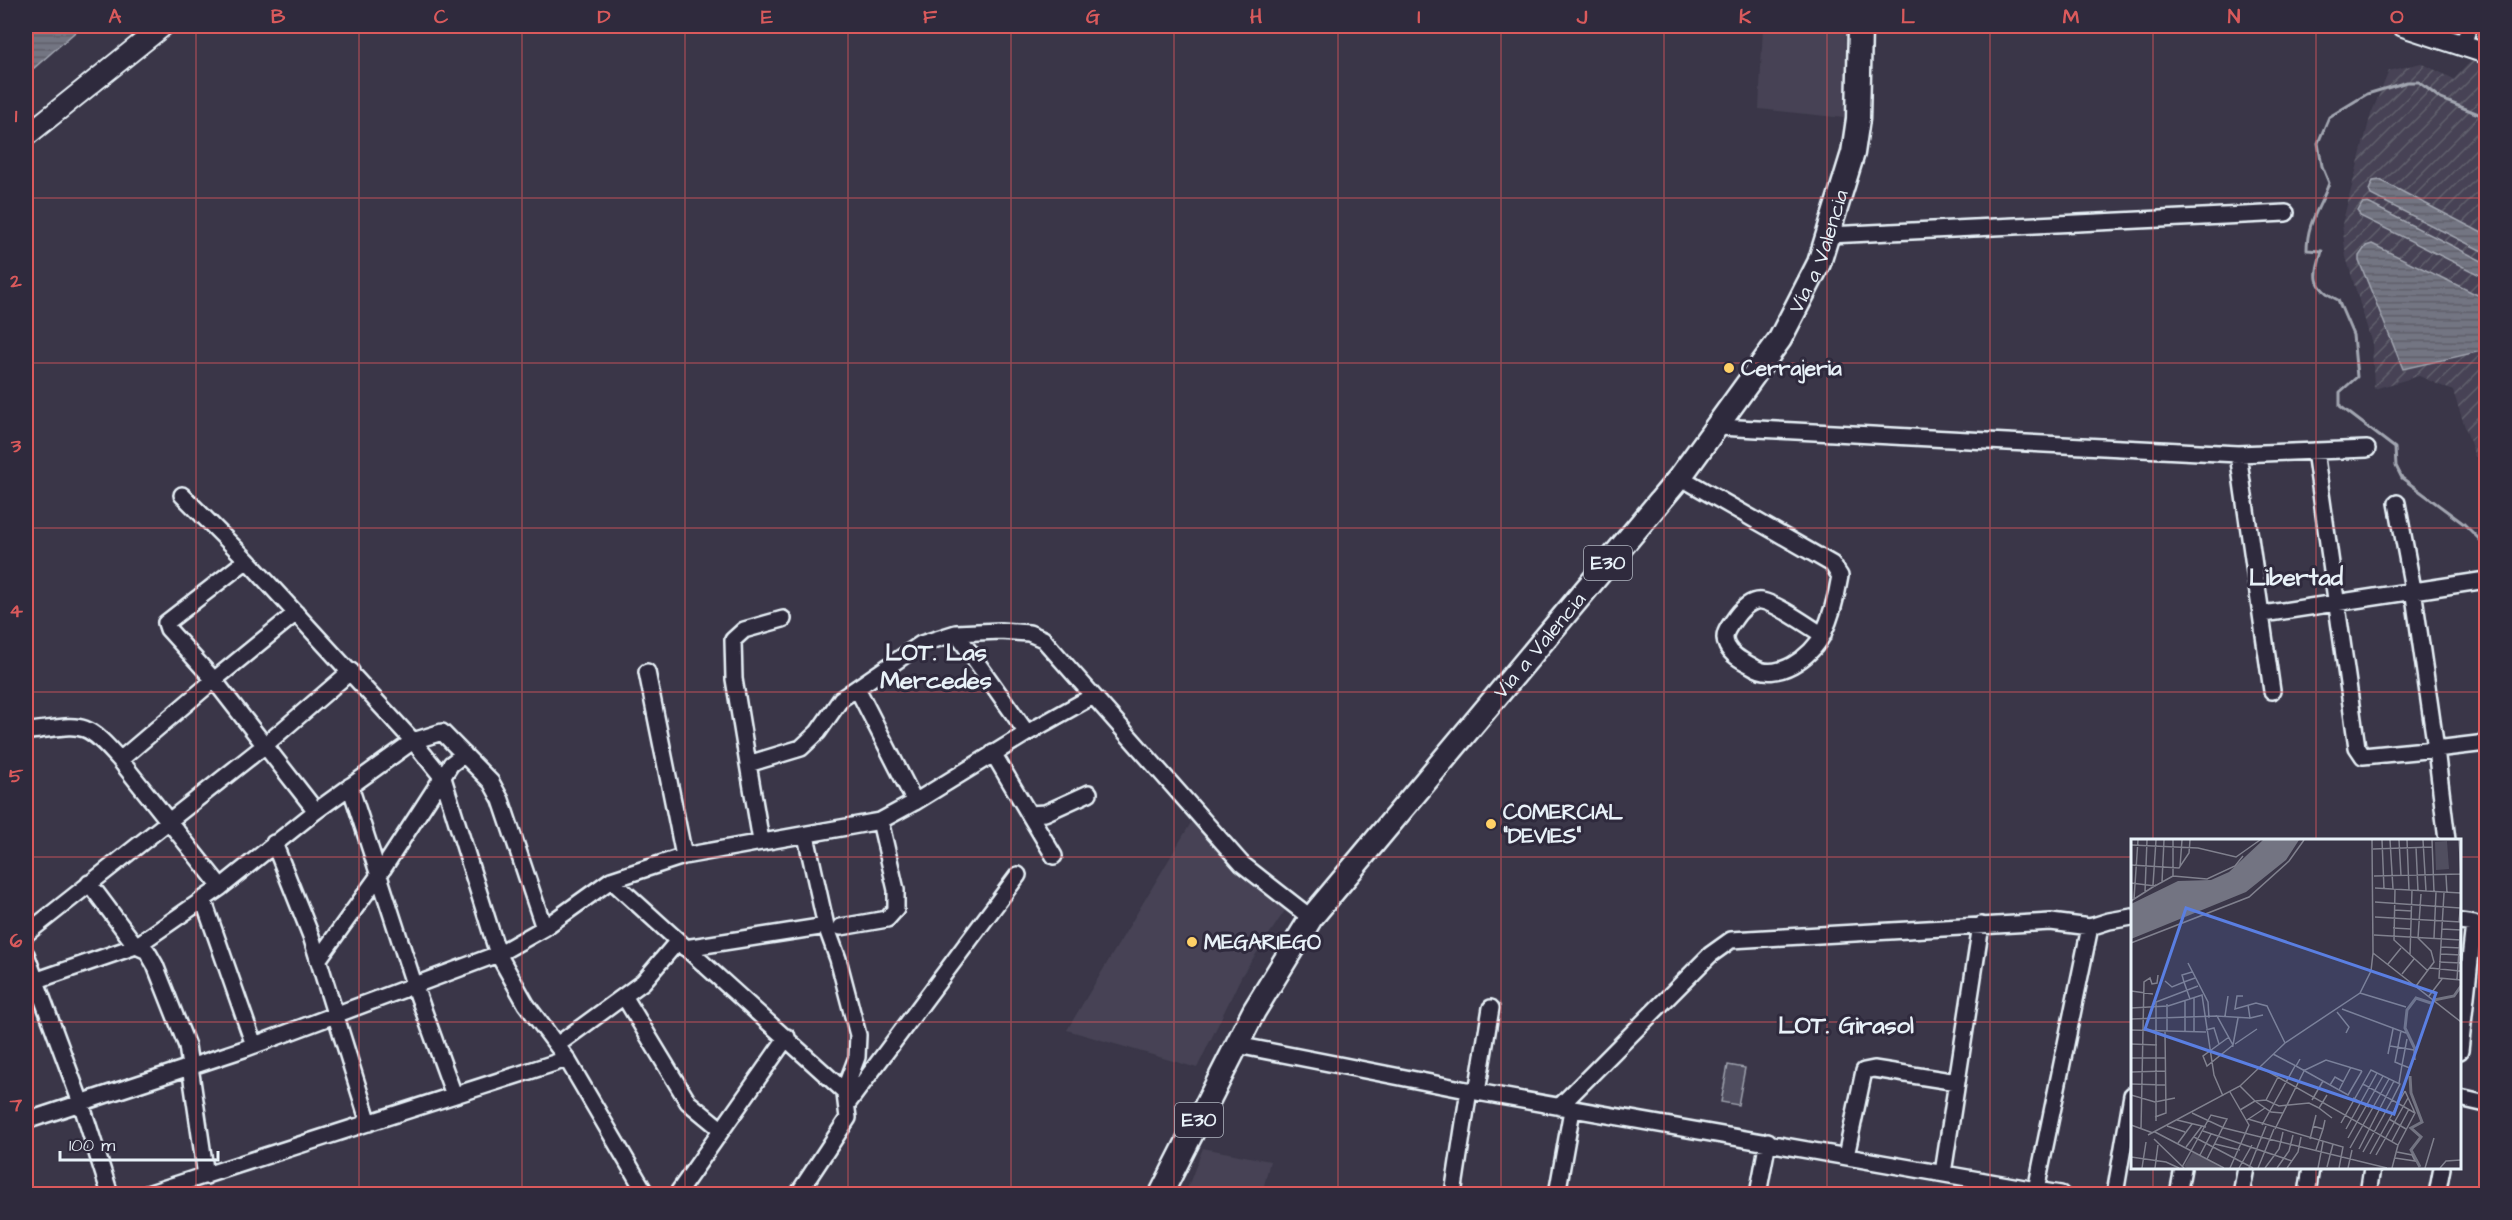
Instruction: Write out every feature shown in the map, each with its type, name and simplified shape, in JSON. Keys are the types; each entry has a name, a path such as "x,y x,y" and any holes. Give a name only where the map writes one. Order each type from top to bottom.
{"highway":[{"name":"Vía a Valencia","path":"1237,1045 1254,1011 1311,918 1680,477 1780,339 1830,235 1853,153 1858,119 1860,26"},
{"name":"E30","path":"1161,1194 1237,1045"}],"main road":[{"path":"26,136 163,26"},
{"path":"2403,26 2487,53"}],"street":[{"path":"2463,45 2469,26"},
{"path":"1830,235 2286,213"},
{"path":"1718,427 2238,454 2367,449"},
{"path":"2315,451 2358,751 2363,756 2487,743"},
{"path":"2238,454 2263,615 2272,691"},
{"path":"1680,477 1832,564 1838,570 1839,581 1823,635 1791,666 1767,672 1756,669 1732,654 1725,639 1726,629 1739,612 1755,602 1763,601 1823,635"},
{"path":"182,495 247,560 351,672 413,741 442,778 498,954 526,1004 567,1059 646,1194"},
{"path":"2397,503 2414,589 2447,839"},
{"path":"247,560 166,623 167,628 214,680 316,811"},
{"path":"2263,615 2414,589 2487,580"},
{"path":"120,760 296,613"},
{"path":"761,841 734,679 733,640 744,630 783,619"},
{"path":"748,764 801,748 818,732 841,699 858,690 911,649 956,633 999,631 1037,635 1242,864 1311,918"},
{"path":"956,633 1027,733"},
{"path":"26,934 264,746 351,672"},
{"path":"647,672 684,856"},
{"path":"858,690 915,802"},
{"path":"26,1121 254,1045 498,954 544,928 611,880 684,856 880,821 1093,696"},
{"path":"31,731 71,727 88,728 100,737 167,823 221,887"},
{"path":"31,982 136,946 221,887 316,811 413,741 442,732 496,790 544,928"},
{"path":"993,753 1054,856"},
{"path":"318,960 379,875 451,764 464,754"},
{"path":"350,786 414,984 454,1095"},
{"path":"1029,814 1045,813 1089,793"},
{"path":"557,1046 644,982 681,945 886,919 896,909 896,890 880,821"},
{"path":"806,836 833,926 838,958 867,1078"},
{"path":"274,843 318,960 369,1122"},
{"path":"846,1097 867,1078 1018,875"},
{"path":"611,880 681,945 787,1037 846,1097"},
{"path":"89,883 136,946 147,951 155,965 187,1046 197,1184"},
{"path":"203,899 254,1045"},
{"path":"1557,1194 1565,1109 1710,955 1731,940 2051,922 2090,927 2131,917"},
{"path":"2461,1041 2473,924"},
{"path":"1943,1173 1981,925"},
{"path":"2036,1190 2090,927"},
{"path":"26,954 31,982 81,1103 110,1194"},
{"path":"624,996 688,1102 722,1130"},
{"path":"1453,1194 1491,1008"},
{"path":"798,1194 848,1118 846,1097 857,1057 858,1035"},
{"path":"677,1194 787,1037"},
{"path":"1237,1045 1565,1109 1768,1141 2061,1194"},
{"path":"147,1194 197,1184 369,1122 567,1059"},
{"path":"1846,1156 1864,1071 1874,1069 1957,1082"},
{"path":"2461,1098 2487,1104"},
{"path":"2115,1194 2131,1106"},
{"path":"1758,1194 1768,1141"},
{"path":"2178,1194 2183,1169"},
{"path":"2241,1194 2246,1169"},
{"path":"2307,1194 2312,1169"},
{"path":"2368,1194 2372,1169"},
{"path":"2437,1194 2442,1169"}],"shaded area":[{"path":"1763,26 1845,26 1847,60 1844,118 1759,109"},
{"path":"2473,59 2486,64 2486,458 2475,457 2453,391 2419,376 2374,389 2372,344 2346,257 2342,224 2371,114 2389,71 2421,63 2454,79"},
{"name":"MEGARIEGO","path":"1192,821 1232,865 1286,909 1242,975 1197,1068 1067,1030"},
{"path":"1728,1065 1745,1068 1738,1105 1721,1102"},
{"path":"1203,1148 1270,1161 1262,1194 1185,1194"}],"water":[{"path":"26,26 82,26 26,75"},
{"path":"2380,180 2486,235 2486,253 2371,195 2369,190 2373,181"},
{"path":"2368,203 2486,263 2486,278 2360,216 2358,211 2362,204"},
{"path":"2372,244 2486,299 2486,350 2403,369 2359,261 2359,256 2366,246"}],"waterway":[{"path":"2486,117 2441,99 2419,82 2407,82 2367,94 2329,117 2318,143 2322,166 2329,183 2309,231 2307,250 2322,251 2317,267 2317,280 2323,290 2338,300 2353,335 2357,377 2340,392 2340,406 2395,448 2396,466 2402,478 2464,524 2486,546"}],"place":[{"name":"Cerrajeria","path":"1729,368"},
{"name":"COMERCIAL \"DEVIES\"","path":"1491,824"},
{"name":"MEGARIEGO","path":"1192,942"}],"district":[{"name":"Libertad","path":"2296,578"},
{"name":"LOT. Las Mercedes","path":"936,667"},
{"name":"LOT. Girasol","path":"1846,1026"}]}
